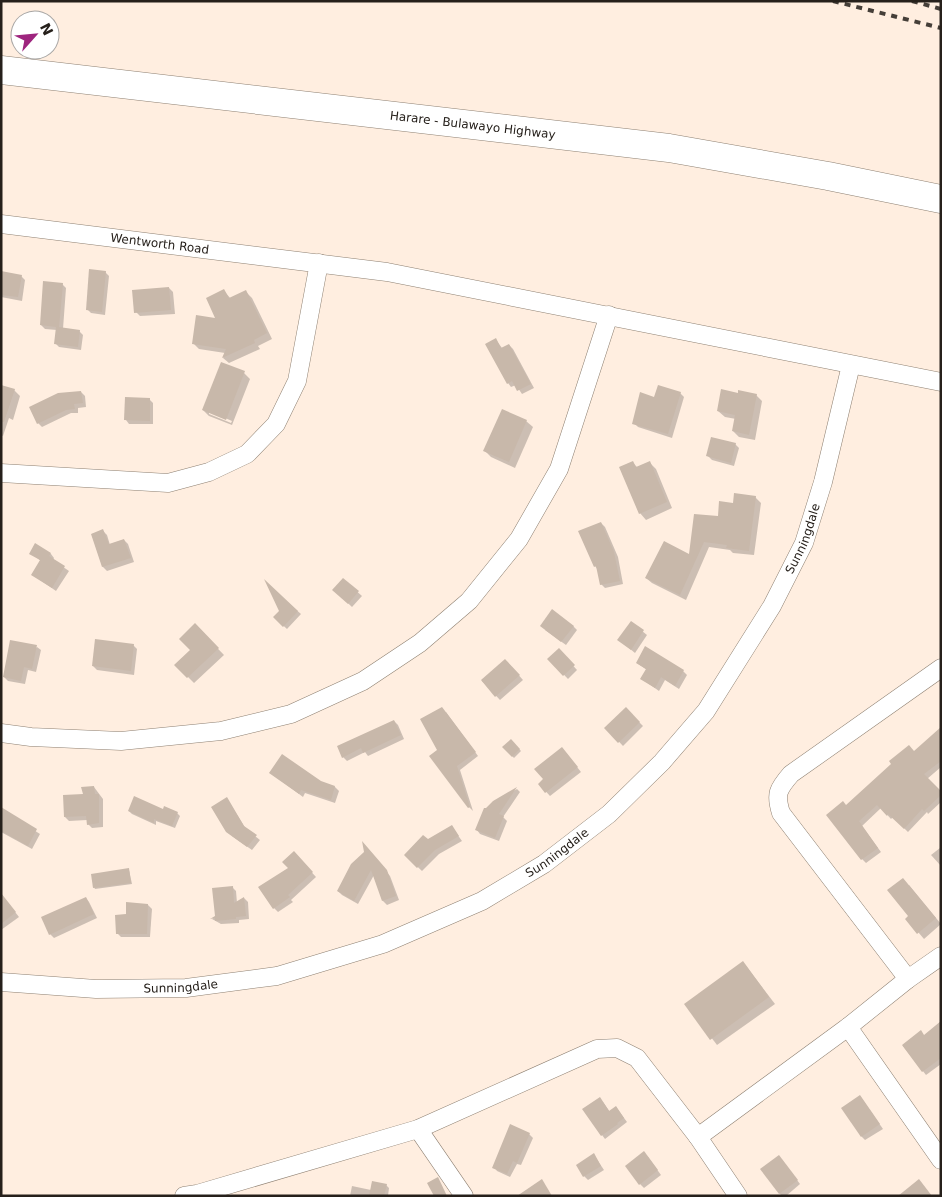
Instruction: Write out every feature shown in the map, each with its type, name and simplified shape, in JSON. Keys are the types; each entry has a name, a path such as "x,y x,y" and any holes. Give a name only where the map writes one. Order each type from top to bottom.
{"highway":[{"name":"Harare - Bulawayo Highway","path":"1,70 669,148 828,176 941,199"}],"street":[{"name":"Wentworth Road","path":"1,224 387,272 941,382"},
{"path":"1,473 168,483 209,472 247,454 276,424 297,381 319,263"},
{"path":"1,733 30,737 121,741 221,731 291,714 362,681 420,643 469,601 519,539 559,469 609,316"},
{"name":"Sunningdale","path":"1,982 96,989 186,988 277,976 383,944 482,901 544,864 609,814 662,762 706,710 772,606 804,543 823,482 851,364"},
{"path":"908,979 781,813 777,799 780,787 791,774 941,668"},
{"path":"698,1137 941,956"},
{"path":"848,1027 941,1160"},
{"path":"184,1196 198,1194 418,1130 597,1049 617,1048 636,1058 698,1137 738,1196"},
{"path":"418,1130 464,1196"}],"building":[{"path":"89,269 106,271 102,312 86,310"},
{"path":"1,271 22,275 18,297 1,295"},
{"path":"43,281 63,283 59,327 80,330 78,347 54,344 56,327 40,325"},
{"path":"169,287 171,310 134,313 132,290"},
{"path":"224,289 229,298 246,290 267,333 254,340 255,343 222,358 226,349 192,344 196,315 215,318 206,298"},
{"path":"496,338 501,348 509,344 531,384 517,391 512,381 507,384 485,344"},
{"path":"221,362 245,371 226,420 202,410"},
{"path":"1,385 15,389 4,422 1,422"},
{"path":"658,385 681,392 668,434 632,424 640,392 654,397"},
{"path":"721,389 738,393 738,390 757,394 749,435 732,431 735,415 717,411"},
{"path":"81,391 83,403 74,404 75,409 66,410 37,424 29,407 58,393"},
{"path":"125,397 150,398 150,421 124,420"},
{"path":"502,409 527,420 509,462 483,451"},
{"path":"711,437 736,443 731,463 706,456"},
{"path":"633,461 636,467 650,461 667,502 639,514 619,467"},
{"path":"734,493 756,496 749,551 726,548 727,545 704,542 680,595 645,578 664,541 689,554 694,514 718,516 719,501 733,503"},
{"path":"601,522 614,552 620,581 600,585 596,566 594,567 578,531"},
{"path":"103,529 109,544 124,539 131,558 102,567 91,534"},
{"path":"35,543 51,553 49,556 65,566 52,588 31,575 40,560 29,554"},
{"path":"343,578 359,591 348,604 332,590"},
{"path":"264,579 298,611 283,627 273,617 279,611"},
{"path":"552,609 574,626 561,642 540,626"},
{"path":"631,621 644,630 631,650 617,640"},
{"path":"195,623 219,648 187,678 174,665 190,650 179,639"},
{"path":"95,639 134,644 131,671 92,666"},
{"path":"10,640 37,645 32,669 24,667 21,681 3,677"},
{"path":"645,646 684,670 675,686 661,677 655,688 640,679 646,669 636,663"},
{"path":"559,648 575,665 563,676 547,659"},
{"path":"505,659 520,675 495,697 481,680"},
{"path":"442,707 476,752 457,766 470,807 468,808 429,756 437,750 420,719"},
{"path":"626,707 640,722 618,743 604,728"},
{"path":"394,720 401,735 363,753 361,748 342,758 337,746"},
{"path":"941,727 941,761 924,774 941,791 941,795 924,811 922,809 904,829 888,814 887,816 877,805 859,821 878,848 861,860 826,815 843,801 846,805 891,764 889,761 909,745 914,751"},
{"path":"511,739 520,749 512,757 502,747"},
{"path":"562,747 578,767 545,793 538,784 543,779 534,769"},
{"path":"282,754 321,781 335,786 331,800 301,790 299,794 269,773"},
{"path":"94,786 95,794 99,794 99,823 87,825 86,816 64,817 63,795 83,794 81,787"},
{"path":"517,787 499,814 504,816 495,838 475,830 484,808"},
{"path":"134,796 163,809 164,806 178,812 172,826 154,819 154,823 128,811"},
{"path":"227,797 244,826 257,835 247,847 226,832 211,807"},
{"path":"1,807 37,829 28,846 1,831"},
{"path":"452,825 459,836 435,850 417,868 404,855 423,835 428,839"},
{"path":"362,841 387,870 396,896 382,901 371,870 354,901 337,891 351,864 364,852"},
{"path":"294,851 313,872 288,895 290,897 273,909 258,887 288,868 282,862"},
{"path":"129,868 131,883 93,888 91,874"},
{"path":"903,878 936,918 917,934 905,919 908,916 887,890"},
{"path":"233,886 234,903 244,897 246,916 215,921 215,918 210,919 215,916 212,888"},
{"path":"1,893 16,912 1,924"},
{"path":"86,897 94,914 49,935 41,917"},
{"path":"126,902 148,904 147,934 116,934 115,915 126,914"},
{"path":"743,961 769,997 710,1040 684,1004"},
{"path":"941,1021 941,1058 922,1072 902,1045 921,1030 924,1035"},
{"path":"860,1095 880,1124 861,1137 841,1108"},
{"path":"600,1097 609,1111 616,1106 624,1118 601,1136 582,1109"},
{"path":"510,1124 530,1133 517,1163 513,1161 507,1174 492,1168"},
{"path":"644,1151 658,1170 639,1185 625,1166"},
{"path":"594,1153 601,1166 583,1177 576,1165"},
{"path":"779,1155 798,1180 779,1194 760,1169"},
{"path":"438,1177 447,1196 434,1196 427,1183"},
{"path":"542,1179 552,1196 517,1196"},
{"path":"919,1179 932,1196 898,1196"},
{"path":"372,1181 387,1184 384,1196 369,1196"}],"railway":[{"path":"833,1 941,28"},
{"path":"912,1 941,9"}]}
